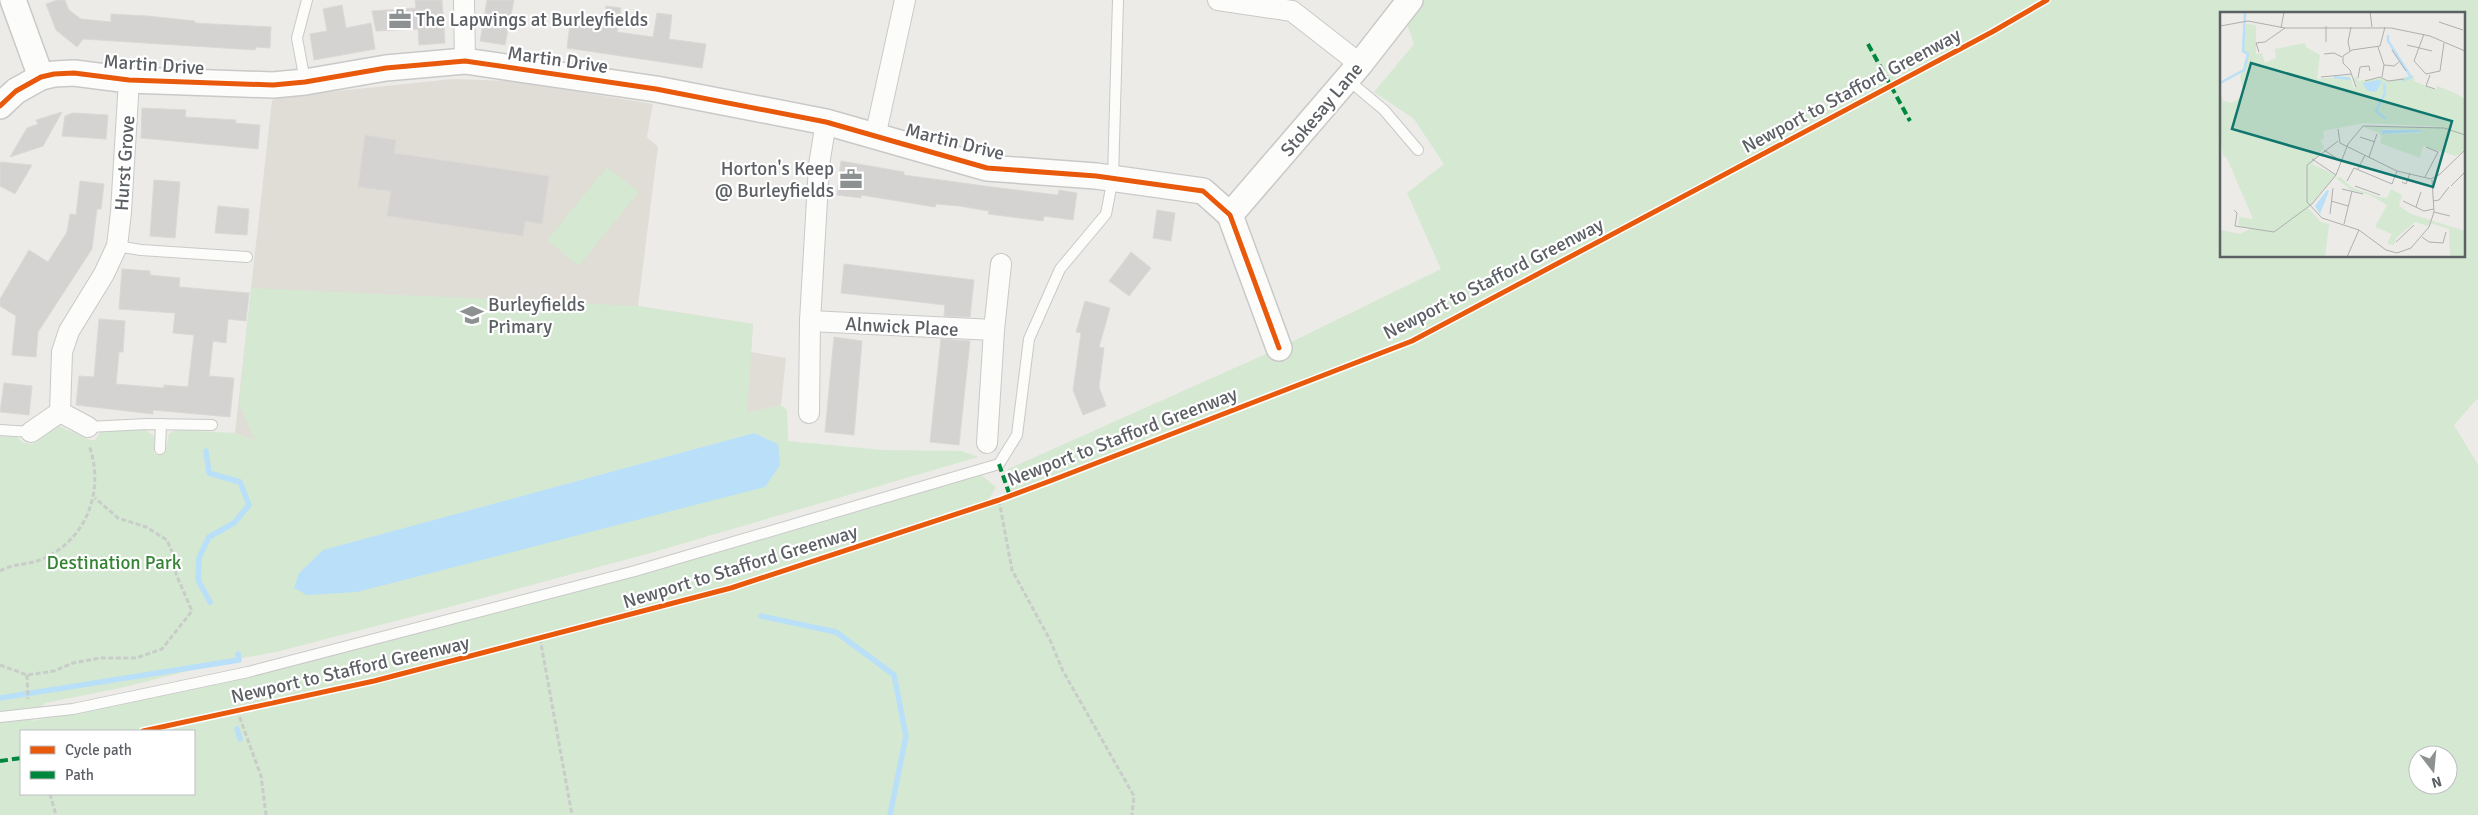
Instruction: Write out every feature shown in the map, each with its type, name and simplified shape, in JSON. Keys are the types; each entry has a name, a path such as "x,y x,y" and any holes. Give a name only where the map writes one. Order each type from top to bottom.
{"street":[{"path":"13,0 41,77"},
{"path":"464,0 465,61"},
{"path":"875,136 905,0"},
{"path":"1218,0 1292,11 1353,71"},
{"name":"Stokesay Lane","path":"1230,215 1353,71 1410,0"},
{"name":"Martin Drive","path":"0,106 16,91 41,77 74,73 129,80 273,85 305,82 386,68 465,61 656,89 826,122 986,168 1113,178 1203,191 1230,215"},
{"name":"Hurst Grove","path":"60,412 62,352 69,331 104,274 117,246 121,212 129,80"},
{"path":"809,413 810,321 819,165 826,122"},
{"path":"1230,215 1279,348"},
{"path":"987,443 994,330 1001,264"},
{"name":"Alnwick Place","path":"810,321 994,330"},
{"path":"31,432 60,412 88,427"}],"lane":[{"path":"305,82 297,38 306,0"},
{"path":"0,717 73,709 295,660 634,571 999,464 1017,435 1029,338 1060,269 1106,214 1113,178 1118,0"},
{"path":"1353,71 1418,150"},
{"path":"117,246 141,250 247,257"},
{"path":"88,427 161,424 212,425"},
{"path":"160,449 161,424"},
{"path":"0,430 31,432"}],"path":[{"path":"0,571 5,568 38,561 65,545 83,526 94,498 94,458 87,440 88,427"},
{"path":"0,665 27,675 54,671 73,663 100,658 136,658 162,649 192,611 176,574 173,554 167,540 146,527 118,518 94,498"},
{"path":"1002,499 1012,570 1050,640 1063,671 1134,796 1132,815"},
{"path":"531,640 550,636"},
{"path":"540,638 572,815"},
{"path":"27,675 28,715"},
{"path":"237,710 261,776 266,815"},
{"path":"50,795 56,815"}],"shaded area":[{"name":"Burleyfields Primary","path":"452,79 512,81 653,104 647,137 658,147 638,306 753,324 751,352 786,358 781,405 280,533 254,440 235,433 272,100 281,97"}],"green space":[{"name":"Destination Park","path":"1399,0 2478,0 2478,398 2454,425 2478,465 2478,815 0,815 0,436 17,437 24,443 33,444 59,426 90,440 95,440 101,431 144,429 154,436 154,454 165,454 169,434 175,430 235,433 254,440 239,403 251,288 638,306 753,324 747,413 781,405 787,410 788,441 883,450 962,451 978,457 647,554 453,606 276,652 226,661 125,687 45,703 32,721 280,670 769,538 981,475 996,487 986,504 1010,496 1008,469 1279,348 1441,269 1407,193 1444,164 1414,119 1374,92 1414,44","holes":["754,433 778,444 299,573 324,550"]},
{"path":"607,167 639,192 579,266 547,240"}],"water":[{"path":"754,433 778,444 780,465 765,487 357,592 307,595 294,588 299,573 323,550"}],"building":[{"path":"57,0 65,0 69,10 81,19 111,22 111,14 195,21 195,23 271,27 270,48 256,47 255,50 83,39 77,47 56,30 46,4"},
{"path":"415,0 442,0 445,43 419,45 418,29 376,31 372,11 416,8"},
{"path":"487,0 514,0 505,45 480,41"},
{"path":"342,5 346,28 371,23 375,49 314,60 310,34 327,31 323,9"},
{"path":"606,6 621,8 617,32 653,37 657,13 672,15 669,39 706,44 702,68 567,48 570,24 602,29"},
{"path":"142,108 186,110 185,117 236,120 235,123 260,125 258,149 141,138"},
{"path":"62,112 43,146 10,157 27,128 38,124 36,120"},
{"path":"73,113 108,115 106,139 62,136 65,116"},
{"path":"365,135 396,140 394,153 549,176 542,224 525,221 523,236 387,216 391,191 358,187"},
{"path":"841,161 904,172 904,175 992,187 1058,195 1059,190 1077,193 1073,220 1044,216 1043,221 988,214 989,211 959,206 936,204 935,207 861,195 861,198 837,195"},
{"path":"0,162 32,165 15,194 0,186"},
{"path":"154,180 180,182 175,238 150,236"},
{"path":"80,181 104,184 101,209 97,209 92,249 38,332 36,357 12,355 16,316 0,306 0,299 29,250 48,262 67,232 70,214 76,215"},
{"path":"218,206 249,209 247,235 215,233"},
{"path":"1157,210 1175,213 1171,241 1153,238"},
{"path":"1131,252 1151,268 1129,296 1109,281"},
{"path":"844,264 974,280 970,317 944,316 945,305 841,293"},
{"path":"122,269 150,271 150,275 180,278 179,287 249,293 246,321 228,319 226,343 213,341 209,376 234,378 230,417 153,410 153,414 76,405 79,376 94,377 99,319 125,321 123,352 119,352 116,384 164,388 164,385 188,387 194,335 173,333 175,313 119,309"},
{"path":"1085,301 1110,308 1099,347 1104,348 1099,387 1106,406 1083,415 1073,390 1081,333 1076,332"},
{"path":"834,337 862,341 854,435 825,432"},
{"path":"941,339 970,341 959,445 930,442"},
{"path":"4,383 32,386 29,415 0,412"}],"waterway":[{"path":"206,451 209,473 240,482 249,505 234,523 209,537 199,558 198,580 210,602"},
{"path":"761,616 836,632 894,675 906,736 890,815"},
{"path":"0,698 239,660 238,654"},
{"path":"237,729 240,739"}],"marked path":[{"path":"1868,44 1910,121"},
{"path":"999,464 1010,496"},
{"path":"0,761 20,758"}],"cycle path":[{"name":"Newport to Stafford Greenway","path":"148,730 374,681 731,588 999,500 1050,481 1412,341 1992,32 2047,0"},
{"path":"0,106 16,91 41,77 54,74 74,73 129,80 273,85 305,82 386,68 465,61 656,89 826,122 987,168 1096,176 1203,191 1230,215 1279,348"}],"place":[{"name":"The Lapwings at Burleyfields","path":"400,19"},
{"name":"Horton's Keep @ Burleyfields","path":"851,179"},
{"name":"Burleyfields Primary","path":"472,315"}]}
